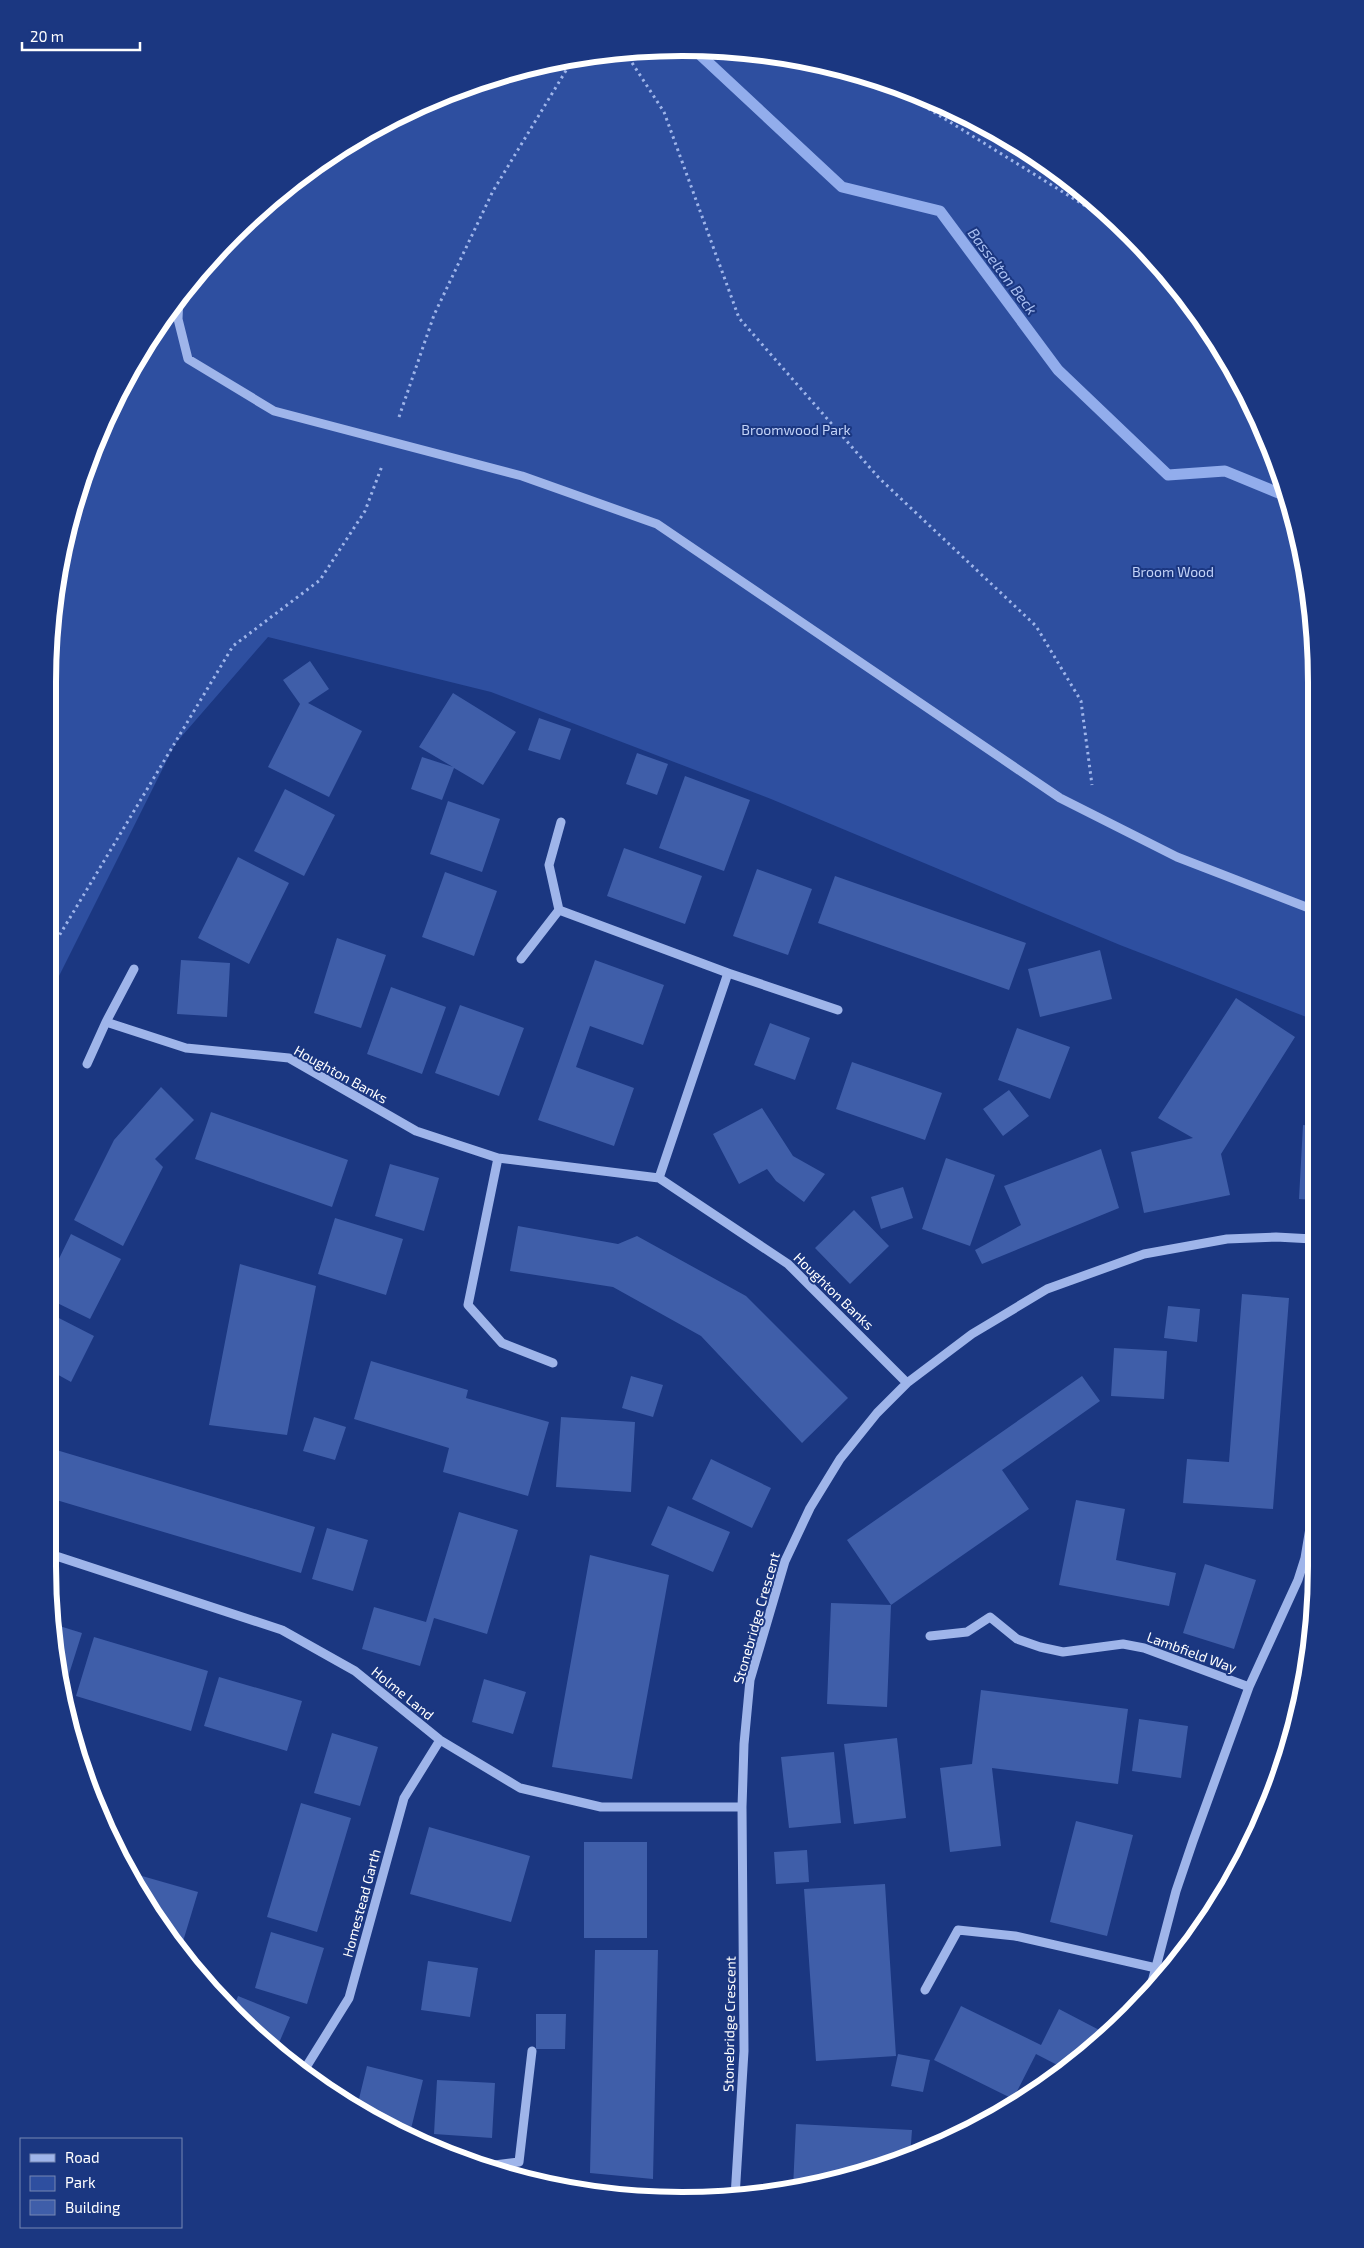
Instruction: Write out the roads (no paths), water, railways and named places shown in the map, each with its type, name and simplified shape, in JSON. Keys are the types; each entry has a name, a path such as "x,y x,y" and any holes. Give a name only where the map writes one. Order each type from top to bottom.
{"street":[{"path":"178,312 188,358 274,411 522,476 657,524 1060,798 1177,857 1308,908"},
{"path":"559,910 549,865 562,822"},
{"path":"521,959 559,910"},
{"path":"559,910 728,973 838,1010"},
{"path":"87,1064 106,1022 134,969"},
{"path":"659,1178 728,973"},
{"name":"Houghton Banks","path":"106,1022 186,1048 289,1058 416,1132 498,1158 659,1178 788,1264 907,1383"},
{"path":"498,1158 468,1305 502,1343 553,1363"},
{"name":"Stonebridge Crescent","path":"737,2189 744,2051 742,1807 744,1744 750,1680 785,1561 810,1508 840,1459 877,1414 907,1383 972,1334 1047,1290 1144,1254 1227,1238 1308,1239"},
{"name":"Lambfield Way","path":"1153,1977 1179,1883 1249,1687 1298,1580 1308,1540"},
{"name":"Holme Land","path":"56,1556 282,1630 355,1671 440,1740 520,1788 601,1807 742,1807"},
{"name":"Lambfield Way","path":"930,1636 967,1632 990,1617 1017,1639 1040,1647 1064,1652 1123,1644 1137,1646 1249,1687"},
{"name":"Homestead Garth","path":"307,2066 349,1998 404,1798 440,1740"},
{"path":"925,1990 958,1930 1015,1936 1156,1968"},
{"path":"500,2164 519,2162 532,2051"}],"waterway":[{"name":"Basselton Beck","path":"703,57 842,187 940,211 1058,370 1168,475 1225,471 1278,493"}],"park label":[{"name":"Broomwood Park","path":"796,429"},
{"name":"Broom Wood","path":"1173,571"}]}
